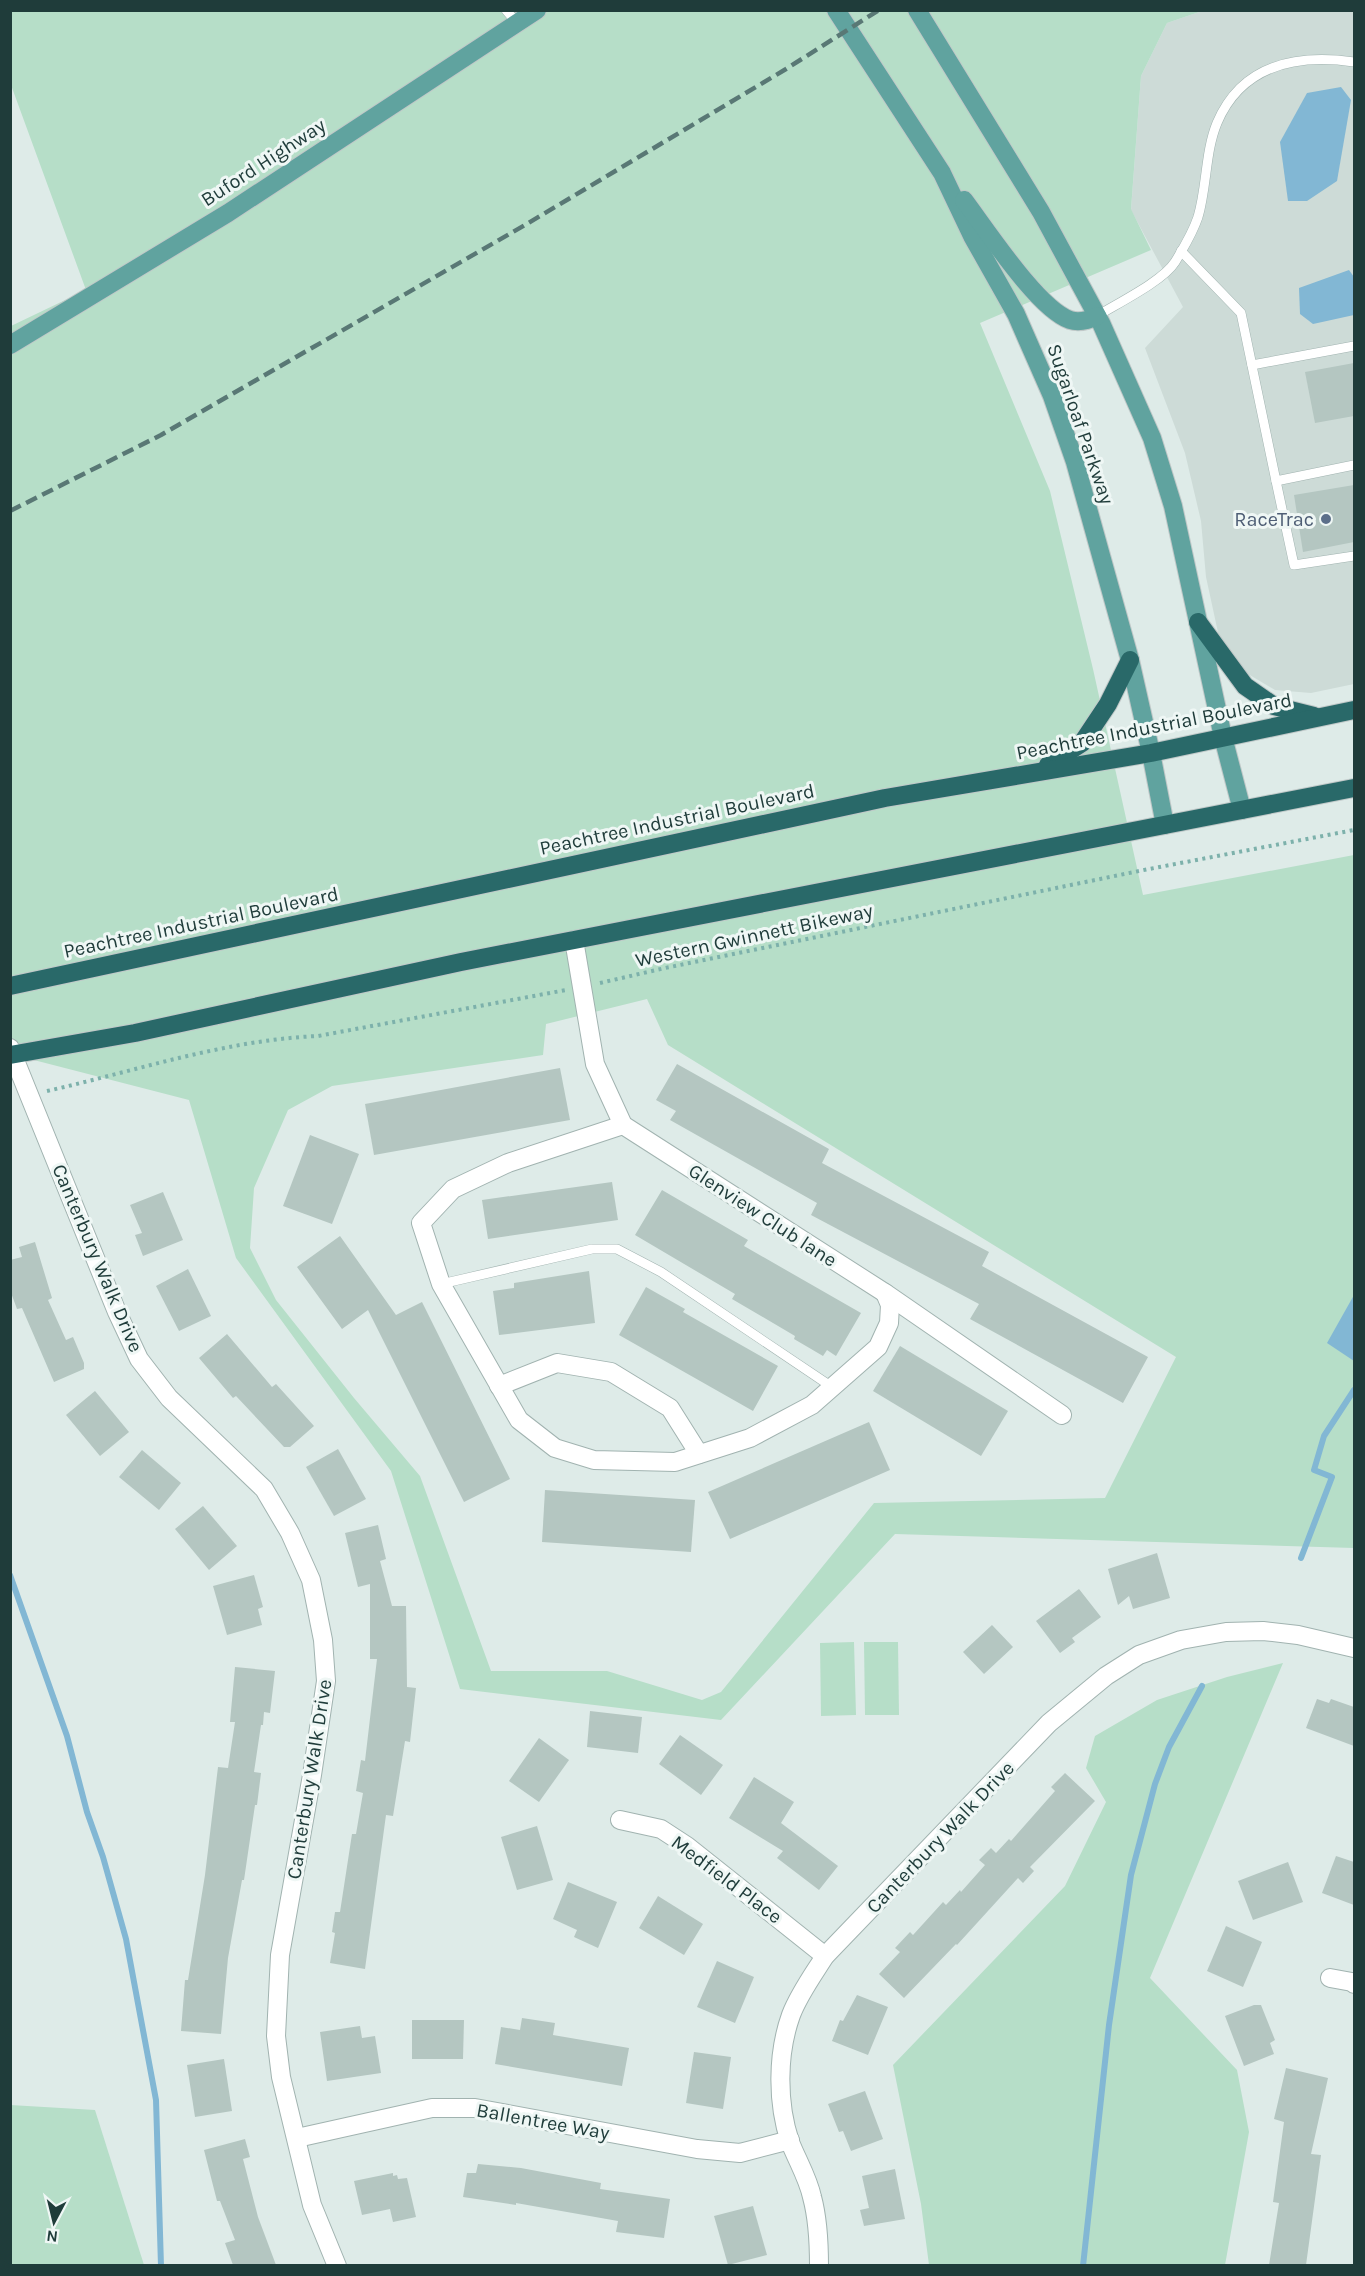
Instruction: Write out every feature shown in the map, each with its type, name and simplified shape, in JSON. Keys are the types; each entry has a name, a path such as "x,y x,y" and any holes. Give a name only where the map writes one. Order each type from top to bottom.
{"highway":[{"path":"1198,622 1245,686 1274,706 1318,718"},
{"path":"1041,770 1082,743 1108,704 1130,660"},
{"name":"Peachtree Industrial Boulevard","path":"10,986 885,798 1151,753 1354,710"},
{"path":"12,1053 135,1033 450,964 1354,788"}],"main road":[{"name":"Buford Highway","path":"10,345 228,213 511,16 537,10"},
{"name":"Sugarloaf Parkway","path":"836,10 942,173 972,236 1016,314 1052,396 1075,462 1130,660 1165,825"},
{"path":"917,10 1041,212 1097,316 1152,438 1173,506 1223,737 1242,810"},
{"path":"942,173 1045,303 1071,320 1084,321 1097,316"}],"street":[{"path":"574,940 594,1064 623,1125 508,1163 453,1188 420,1223 441,1284 519,1420 555,1448 594,1460 675,1462 750,1438 812,1405 878,1347 889,1323 890,1305 885,1293"},
{"name":"Canterbury Walk Drive","path":"12,1053 117,1312 139,1359 169,1398 264,1489 290,1533 311,1580 323,1640 326,1681 280,1955 276,2036 281,2077 312,2205 337,2265"},
{"name":"Glenview Club lane","path":"623,1125 885,1293 1062,1415"},
{"path":"499,1386 557,1363 611,1372 670,1408 699,1454"},
{"name":"Canterbury Walk Drive","path":"819,2265 819,2242 812,2196 790,2140 783,2112 781,2090 784,2039 791,2014 825,1956 1049,1723 1106,1676 1139,1655 1181,1640 1226,1632 1298,1635 1354,1648"},
{"name":"Medfield Place","path":"620,1820 661,1829 687,1846 825,1956"},
{"path":"1330,1978 1354,1984"},
{"name":"Ballentree Way","path":"297,2138 432,2108 475,2108 708,2150 740,2153 790,2140"}],"lane":[{"path":"1097,316 1157,280 1174,264 1197,218 1217,123 1237,91 1263,70 1302,59 1327,58 1354,62"},
{"path":"1180,251 1241,313 1294,565 1354,556"},
{"path":"1252,365 1354,346"},
{"path":"1276,481 1354,465"},
{"path":"441,1284 592,1249 617,1249 661,1272 832,1387"}],"path":[{"name":"Western Gwinnett Bikeway","path":"30,1095 159,1062 286,1037 318,1036 582,987 1149,869 1354,830"}],"shaded area":[{"path":"1202,11 1354,11 1354,684 1311,693 1275,690 1243,671 1219,637 1206,577 1201,521 1185,453 1145,348 1183,307 1131,210 1141,76 1167,23"}],"green space":[{"path":"11,11 1202,11 1167,23 1141,76 1131,209 1151,250 980,323 1050,491 1093,669 1143,895 1354,855 1354,1548 895,1534 721,1720 460,1689 391,1471 236,1258 189,1100 26,1058 11,1061 11,326 86,290 11,85","holes":["647,999 668,1045 1176,1357 1105,1498 874,1503 721,1692 702,1700 607,1671 491,1671 420,1476 276,1300 250,1248 254,1188 288,1110 332,1086 543,1055 546,1024"]},
{"path":"854,1642 856,1715 821,1716 820,1643"},
{"path":"864,1642 898,1642 899,1715 865,1715"},
{"path":"1283,1663 1150,1978 1237,2070 1249,2132 1225,2265 929,2265 921,2204 893,2065 1065,1886 1106,1802 1086,1768 1095,1736 1157,1700 1227,1677"},
{"path":"10,2105 95,2110 144,2265 11,2265"}],"water":[{"path":"1341,87 1351,100 1337,181 1307,201 1288,201 1280,142 1307,93"},
{"path":"1349,270 1354,277 1354,315 1313,324 1300,314 1299,288"},
{"path":"1354,1295 1354,1361 1327,1343"}],"building":[{"path":"1354,363 1354,416 1315,423 1305,372"},
{"name":"RaceTrac","path":"1354,485 1354,542 1303,552 1294,495"},
{"path":"677,1064 829,1149 822,1163 989,1252 982,1266 1148,1357 1123,1403 970,1319 979,1304 811,1215 817,1203 670,1120 676,1111 656,1100"},
{"path":"560,1068 570,1120 374,1155 365,1104"},
{"path":"310,1135 359,1154 332,1224 283,1206"},
{"path":"612,1182 618,1220 488,1239 482,1200"},
{"path":"662,1190 748,1240 744,1246 861,1313 836,1356 827,1350 823,1356 794,1339 795,1336 732,1299 735,1294 635,1235"},
{"path":"163,1192 183,1240 143,1256 135,1235 142,1233 130,1205"},
{"path":"340,1236 396,1315 422,1302 510,1479 464,1502 368,1310 342,1329 297,1267"},
{"path":"35,1242 52,1298 48,1300 66,1340 73,1337 84,1363 84,1369 54,1382 22,1308 17,1309 10,1290 10,1260 22,1257 19,1247"},
{"path":"188,1269 211,1316 179,1331 156,1286"},
{"path":"589,1271 595,1323 499,1335 493,1291 514,1288 514,1283"},
{"path":"646,1287 685,1309 683,1312 778,1366 753,1411 619,1335"},
{"path":"227,1334 272,1387 276,1384 314,1426 290,1447 284,1447 236,1396 233,1398 199,1358"},
{"path":"900,1346 1008,1411 981,1456 873,1391"},
{"path":"95,1391 129,1432 100,1456 66,1415"},
{"path":"869,1422 890,1470 730,1539 708,1492"},
{"path":"338,1449 366,1499 334,1516 306,1467"},
{"path":"142,1450 181,1483 159,1510 119,1477"},
{"path":"545,1490 695,1500 691,1552 542,1542"},
{"path":"203,1506 237,1546 209,1570 175,1529"},
{"path":"378,1525 386,1559 380,1561 392,1606 406,1606 407,1687 416,1688 410,1742 405,1741 393,1816 386,1815 365,1969 330,1963 335,1933 332,1932 335,1912 340,1912 352,1834 356,1834 363,1793 356,1791 361,1760 365,1761 377,1659 370,1659 370,1584 358,1587 345,1533"},
{"path":"1157,1553 1170,1598 1133,1609 1129,1596 1118,1605 1108,1569"},
{"path":"254,1575 263,1607 258,1609 262,1625 227,1635 213,1586"},
{"path":"1079,1589 1101,1617 1072,1638 1075,1642 1060,1653 1036,1621"},
{"path":"992,1625 1013,1647 984,1674 963,1652"},
{"path":"235,1667 275,1671 270,1713 264,1712 254,1772 261,1773 257,1805 255,1805 244,1880 242,1880 228,1958 221,2034 181,2031 185,1980 188,1980 205,1875 218,1767 228,1768 235,1722 230,1722"},
{"path":"1317,1699 1329,1703 1331,1699 1354,1707 1354,1746 1306,1728"},
{"path":"590,1711 642,1717 638,1753 587,1747"},
{"path":"680,1735 723,1765 701,1795 659,1764"},
{"path":"539,1738 569,1760 539,1802 509,1781"},
{"path":"1065,1773 1095,1801 1030,1867 1034,1871 1023,1883 1018,1878 957,1945 904,1998 879,1974 900,1952 895,1948 910,1932 913,1935 943,1902 946,1905 960,1890 961,1892 985,1865 979,1860 991,1848 996,1853 1009,1839 1011,1841 1055,1791 1051,1787"},
{"path":"754,1777 794,1802 781,1823 838,1866 819,1890 777,1858 783,1851 729,1818"},
{"path":"537,1826 553,1880 517,1890 501,1837"},
{"path":"1336,1856 1354,1862 1354,1905 1322,1893"},
{"path":"1288,1862 1303,1902 1253,1920 1238,1881"},
{"path":"568,1882 617,1902 598,1948 574,1937 577,1930 553,1919"},
{"path":"658,1896 703,1924 684,1955 639,1928"},
{"path":"1226,1926 1262,1942 1243,1987 1207,1971"},
{"path":"717,1961 754,1977 735,2023 697,2007"},
{"path":"857,1995 888,2007 868,2055 832,2041 840,2020 843,2021"},
{"path":"1254,2005 1261,2005 1275,2040 1270,2043 1274,2054 1244,2066 1225,2016"},
{"path":"522,2018 555,2023 553,2035 629,2048 622,2086 495,2064 501,2027 520,2030"},
{"path":"412,2020 464,2020 463,2059 412,2059"},
{"path":"360,2026 362,2038 375,2036 381,2073 327,2081 320,2032"},
{"path":"694,2052 731,2057 723,2109 686,2103"},
{"path":"224,2059 232,2111 195,2117 187,2065"},
{"path":"1286,2068 1328,2078 1311,2154 1321,2155 1306,2265 1269,2265 1279,2203 1273,2202 1284,2122 1274,2119"},
{"path":"865,2091 883,2139 851,2151 843,2131 839,2132 828,2104"},
{"path":"245,2139 250,2157 243,2159 258,2217 276,2265 233,2265 225,2243 235,2240 220,2201 217,2201 204,2150"},
{"path":"478,2164 521,2168 601,2183 600,2189 670,2199 664,2238 616,2232 618,2221 516,2203 516,2205 463,2197 467,2173 476,2173"},
{"path":"895,2169 905,2219 864,2226 860,2210 869,2208 862,2176"},
{"path":"393,2173 393,2176 397,2175 398,2179 407,2178 416,2217 393,2222 390,2209 362,2215 354,2181"},
{"path":"753,2206 767,2255 728,2265 714,2216"}],"waterway":[{"path":"1301,1558 1332,1477 1314,1470 1324,1436 1354,1390"},
{"path":"10,1575 67,1736 87,1812 103,1857 126,1939 156,2100 161,2266"},
{"path":"1083,2266 1109,2025 1131,1875 1155,1784 1169,1747 1202,1686"}],"railway":[{"path":"10,511 161,435 525,225 786,69 879,10"}],"place":[{"name":"RaceTrac","path":"1326,519"}]}
